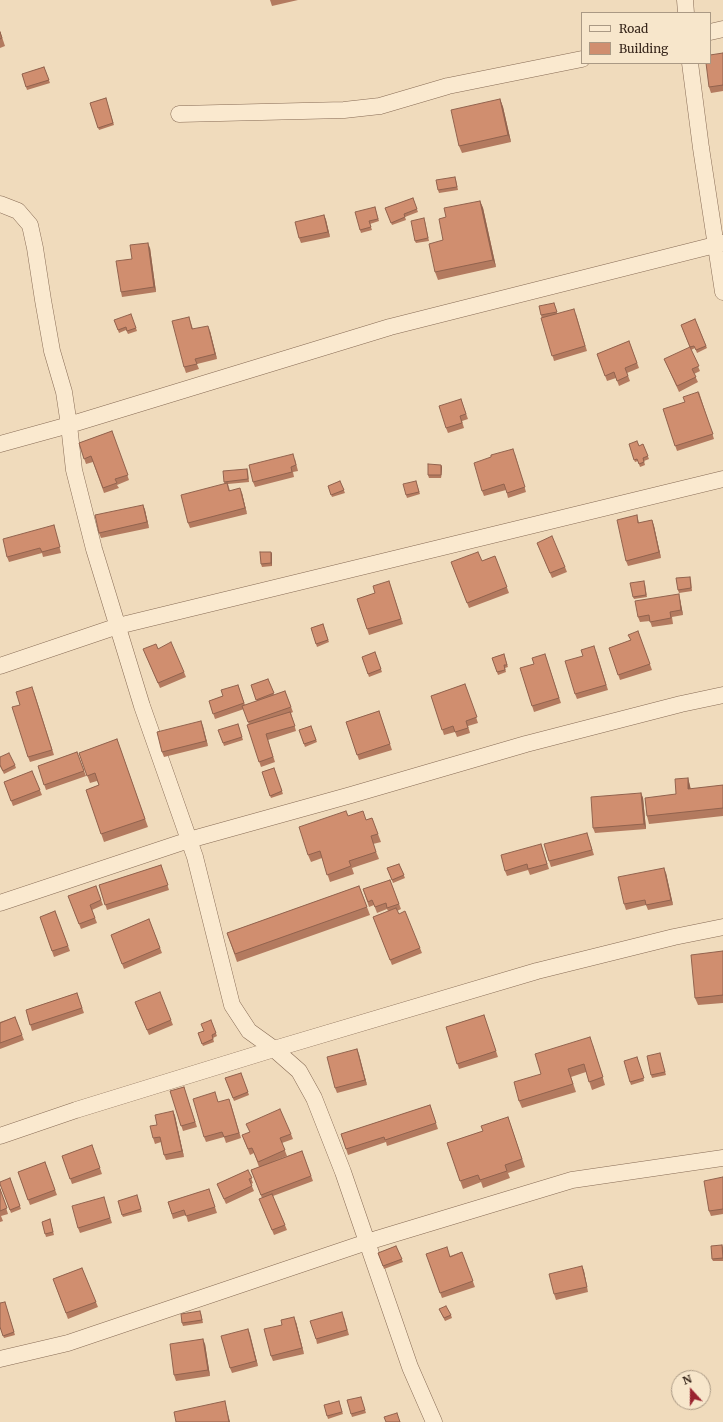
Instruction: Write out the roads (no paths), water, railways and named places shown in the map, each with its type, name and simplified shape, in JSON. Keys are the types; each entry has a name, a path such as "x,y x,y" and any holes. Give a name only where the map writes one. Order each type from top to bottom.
{"street":[{"path":"685,0 686,12"},
{"path":"711,32 723,29"},
{"path":"179,114 344,110 380,106 448,86 581,59"},
{"path":"690,64 719,243 723,292"},
{"path":"0,204 18,211 30,225 52,351 64,392 74,470 94,549 142,706 195,857 232,1005 249,1031 274,1049 298,1071 314,1098 367,1242 410,1367 434,1422"},
{"path":"0,444 69,425 390,327 719,243"},
{"path":"0,666 118,626 723,479"},
{"path":"0,903 189,840 526,744 681,704 723,695"},
{"path":"0,1136 76,1110 274,1049 538,971 674,937 723,927"},
{"path":"0,1359 68,1344 367,1242 572,1180 723,1158"}]}
